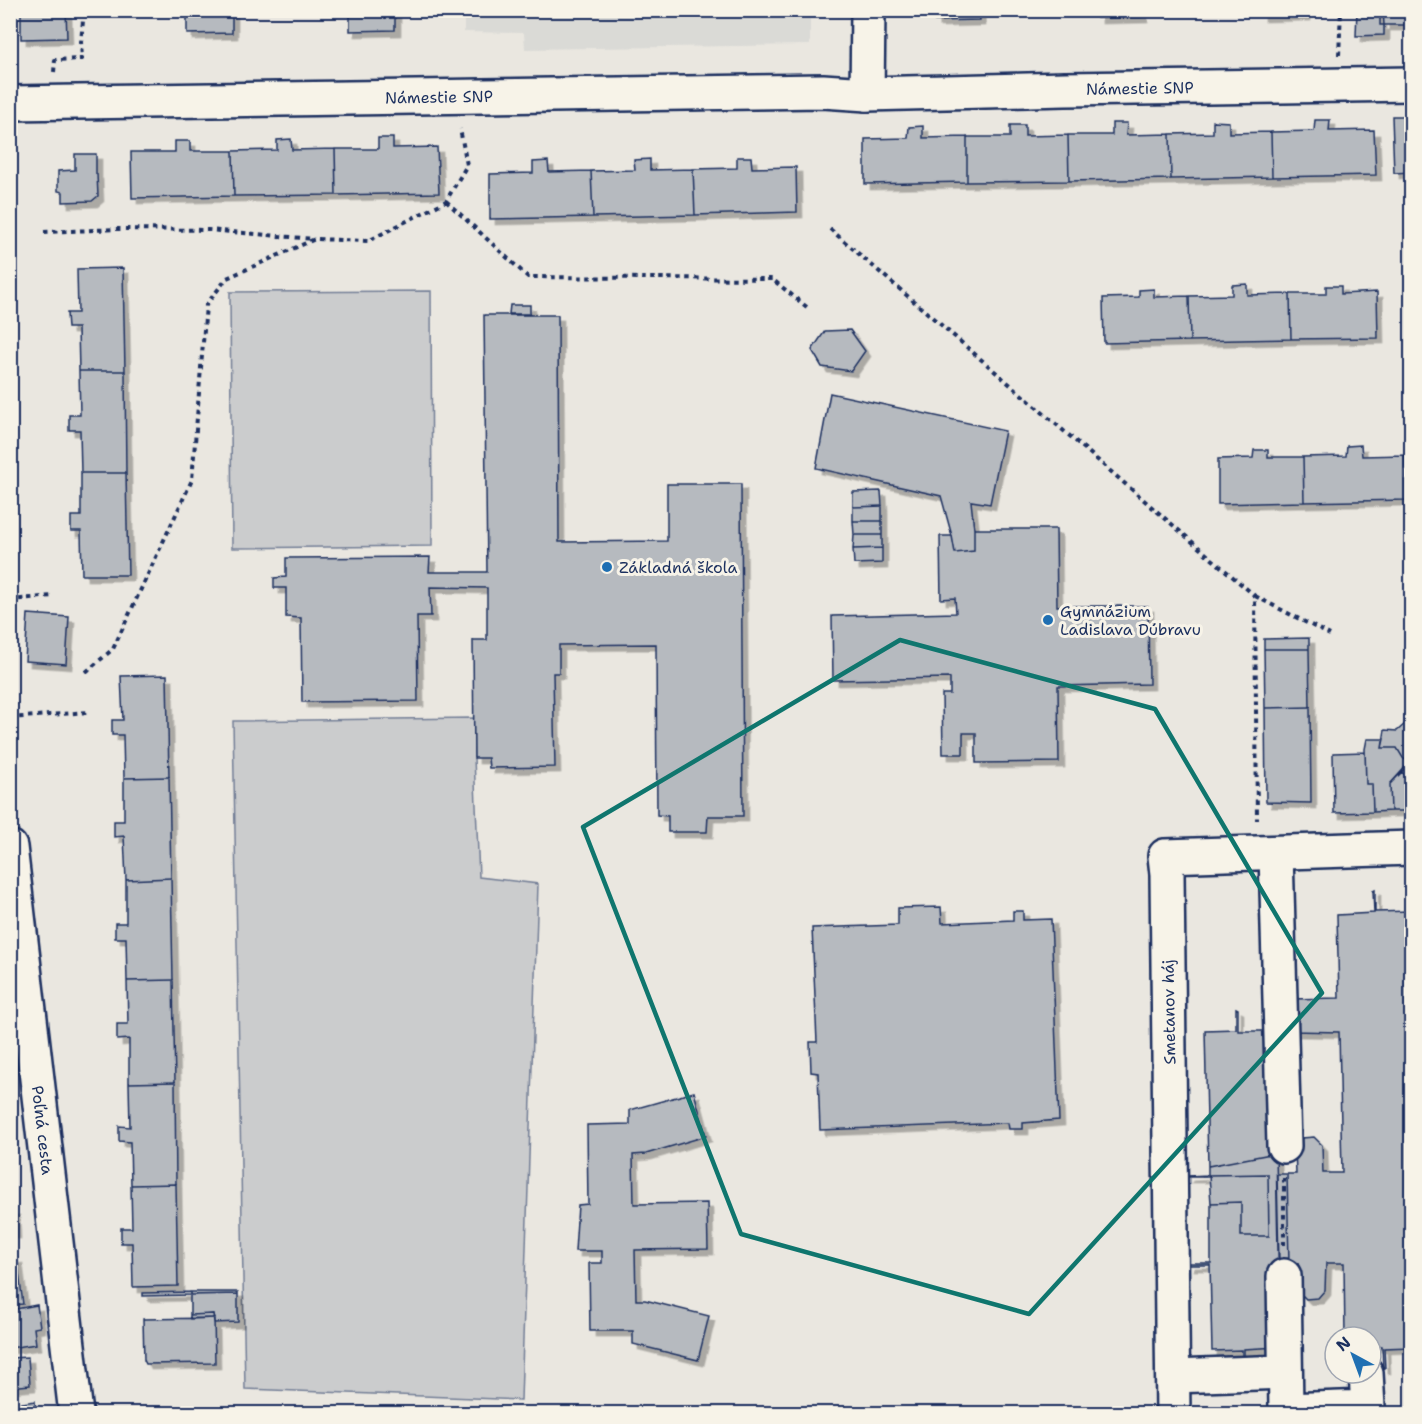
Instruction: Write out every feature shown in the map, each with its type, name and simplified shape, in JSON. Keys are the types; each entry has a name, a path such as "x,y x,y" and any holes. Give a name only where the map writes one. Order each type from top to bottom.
{"street":[{"path":"867,10 867,94"},
{"name":"Námestie SNP","path":"10,103 823,91 867,94 1412,84"},
{"name":"Poľná cesta","path":"10,847 76,1413"},
{"name":"Smetanov háj","path":"1173,1413 1166,856 1412,848"},
{"path":"1266,853 1284,1146"},
{"path":"1284,1276 1286,1410 1368,1407 1367,1385"},
{"path":"1173,1376 1285,1372"}],"path":[{"path":"82,58 84,10"},
{"path":"1337,86 1341,10"},
{"path":"44,232 119,229 209,230 315,240 368,241 446,201 467,165 453,97"},
{"path":"446,201 528,277 772,279 808,308"},
{"path":"830,229 1255,596 1330,635"},
{"path":"86,672 113,649 192,480 206,305 227,278 315,240"},
{"path":"10,600 52,596"},
{"path":"1255,596 1266,853"},
{"path":"10,718 88,712"},
{"path":"1284,1146 1284,1276"}],"highlighted area":[{"path":"900,640 1155,709 1322,993 1029,1314 741,1234 583,827"}],"shaded area":[{"path":"464,11 810,11 810,45 525,49 524,33 464,32"},
{"path":"431,291 432,546 232,548 230,292"},
{"path":"474,718 479,877 538,884 521,1400 245,1389 233,721"}],"building":[{"path":"21,10 66,10 67,38 21,39"},
{"path":"187,10 232,10 232,33 187,34"},
{"path":"350,10 395,10 395,30 350,31"},
{"path":"934,10 979,10 980,20 935,21"},
{"path":"1097,10 1142,10 1142,17 1097,18"},
{"path":"1260,10 1305,10 1305,15 1260,16"},
{"path":"1357,10 1380,10 1380,25 1384,25 1384,35 1356,36"},
{"path":"1383,10 1412,10 1412,25 1384,25"},
{"path":"1409,113 1412,113 1412,172 1394,173 1392,116 1409,116"},
{"path":"1315,120 1330,120 1329,131 1374,130 1376,175 1272,177 1271,132 1314,131"},
{"path":"1213,121 1229,122 1229,133 1271,132 1272,177 1171,179 1170,134 1213,133"},
{"path":"1112,123 1127,123 1126,135 1170,134 1171,179 1069,181 1068,135 1112,135"},
{"path":"1010,125 1025,125 1025,136 1068,135 1069,181 967,182 967,137 1010,137"},
{"path":"923,126 923,138 967,137 967,182 865,184 865,139 908,138 909,127"},
{"path":"378,138 393,138 393,148 437,147 439,193 336,195 335,149 378,149"},
{"path":"291,139 292,150 335,149 336,195 234,196 233,151 277,150 277,140"},
{"path":"175,141 190,141 190,151 233,151 234,196 132,198 131,152 175,152"},
{"path":"75,154 96,154 98,196 92,201 63,202 63,192 58,191 58,171 75,170"},
{"path":"737,157 751,157 752,168 796,167 797,212 695,215 693,169 737,168"},
{"path":"650,159 650,170 693,169 695,215 593,217 591,171 635,170 634,160"},
{"path":"548,161 549,172 591,171 593,217 490,219 490,174 533,173 533,162"},
{"path":"123,268 125,371 79,371 78,328 68,328 67,313 78,313 77,269"},
{"path":"1247,284 1247,295 1290,294 1291,339 1190,341 1189,296 1232,295 1232,285"},
{"path":"1326,286 1341,286 1341,294 1377,292 1378,338 1291,339 1290,294 1326,294"},
{"path":"1154,289 1154,297 1189,296 1190,341 1104,343 1103,298 1139,297 1139,290"},
{"path":"510,305 530,305 530,314 509,314"},
{"path":"484,315 558,315 559,542 667,541 667,484 741,484 743,816 708,816 707,832 668,832 668,816 657,815 656,644 559,645 559,673 553,673 555,767 489,768 488,758 474,758 473,640 487,640 487,588 430,587 431,616 417,616 418,701 302,702 301,618 286,617 286,588 274,588 274,578 286,577 286,558 430,557 429,572 487,572"},
{"path":"850,330 865,351 851,371 822,367 812,350 825,331"},
{"path":"79,371 125,371 126,473 81,473 80,430 69,430 69,415 80,415"},
{"path":"830,393 1005,431 990,504 971,501 974,551 955,553 941,496 816,468"},
{"path":"1361,445 1362,456 1405,455 1406,500 1304,502 1303,457 1346,456 1347,446"},
{"path":"1254,450 1268,450 1268,457 1303,457 1304,502 1218,504 1218,459 1253,458"},
{"path":"1405,455 1412,455 1412,500 1406,500"},
{"path":"81,473 126,473 128,575 82,575 81,531 71,531 71,516 81,516"},
{"path":"881,491 882,506 853,507 853,492"},
{"path":"882,506 882,521 853,521 853,507"},
{"path":"853,521 882,521 882,535 854,535"},
{"path":"974,529 1056,529 1057,606 1148,606 1149,684 1058,686 1059,762 976,763 976,733 963,733 963,754 943,754 942,694 950,694 950,678 833,680 832,616 956,613 955,598 941,599 940,536 952,536 955,553 974,551"},
{"path":"854,535 882,535 882,548 853,549"},
{"path":"882,548 882,563 854,564 853,549"},
{"path":"28,614 69,617 66,664 25,661"},
{"path":"1309,638 1309,649 1264,649 1264,639"},
{"path":"1264,649 1309,649 1310,707 1265,708"},
{"path":"1407,659 1412,659 1412,708 1405,707"},
{"path":"167,675 169,777 124,778 123,735 112,735 112,720 123,720 121,676"},
{"path":"1310,707 1311,803 1266,802 1265,708"},
{"path":"1412,718 1412,777 1407,777 1402,772 1409,763 1397,748 1382,748 1385,730 1397,731"},
{"path":"1367,739 1384,739 1382,748 1397,748 1409,763 1390,784 1391,811 1373,812 1372,784 1366,784"},
{"path":"1365,752 1366,784 1372,784 1373,812 1334,813 1333,753"},
{"path":"1402,772 1407,777 1408,811 1391,811 1390,784"},
{"path":"169,777 171,878 126,880 124,836 114,837 114,821 124,821 124,778"},
{"path":"1407,777 1412,777 1412,811 1408,811"},
{"path":"171,878 173,980 127,981 126,938 115,938 115,923 126,923 126,880"},
{"path":"1375,890 1375,912 1412,911 1412,1347 1384,1348 1385,1368 1383,1368 1383,1325 1345,1325 1344,1263 1326,1263 1325,1290 1318,1298 1306,1299 1298,1291 1298,1263 1289,1263 1287,1174 1296,1174 1295,1145 1302,1138 1314,1137 1322,1145 1323,1173 1342,1173 1339,1032 1292,1031 1290,999 1339,998 1337,915 1374,913 1373,891"},
{"path":"941,907 942,923 1013,920 1013,911 1023,911 1023,920 1051,919 1059,1120 1023,1123 1023,1129 1009,1129 1008,1123 820,1130 818,1073 811,1072 810,1042 817,1042 812,928 898,925 898,908"},
{"path":"173,980 175,1082 129,1083 129,1039 117,1040 117,1024 128,1024 127,981"},
{"path":"1236,1008 1238,1009 1238,1031 1274,1031 1276,1153 1208,1166 1205,1030 1236,1029"},
{"path":"175,1082 176,1184 131,1185 130,1142 119,1141 119,1126 130,1127 129,1083"},
{"path":"694,1092 706,1136 646,1154 633,1155 634,1204 707,1203 708,1249 635,1250 636,1300 645,1300 709,1316 698,1360 633,1344 633,1331 590,1331 589,1263 602,1263 602,1251 575,1251 578,1205 588,1204 587,1125 630,1124 630,1110"},
{"path":"1276,1153 1280,1347 1244,1349 1244,1371 1242,1370 1242,1350 1212,1351 1210,1265 1189,1265 1189,1263 1211,1263 1211,1203 1241,1202 1241,1236 1269,1236 1268,1174 1187,1177 1208,1175 1208,1166"},
{"path":"1268,1174 1269,1236 1241,1236 1241,1202 1211,1203 1209,1175"},
{"path":"1277,1174 1287,1174 1289,1263 1279,1263"},
{"path":"176,1184 178,1286 133,1287 132,1243 121,1243 121,1228 132,1228 131,1185"},
{"path":"10,1210 14,1210 15,1233 10,1233"},
{"path":"17,1258 23,1304 10,1305 10,1259"},
{"path":"190,1292 238,1292 238,1294 190,1295"},
{"path":"190,1292 190,1295 143,1296 143,1293"},
{"path":"238,1294 238,1322 214,1323 213,1314 190,1315 190,1295"},
{"path":"37,1305 40,1327 34,1328 36,1344 10,1348 10,1310"},
{"path":"213,1314 214,1318 190,1319 190,1315"},
{"path":"214,1318 215,1363 146,1364 143,1319"},
{"path":"28,1357 30,1385 10,1387 10,1358"},
{"path":"35,1401 36,1414 10,1414 10,1405"}],"place":[{"name":"Základná škola","path":"607,567"},
{"name":"Gymnázium Ladislava Dúbravu","path":"1048,620"}]}
